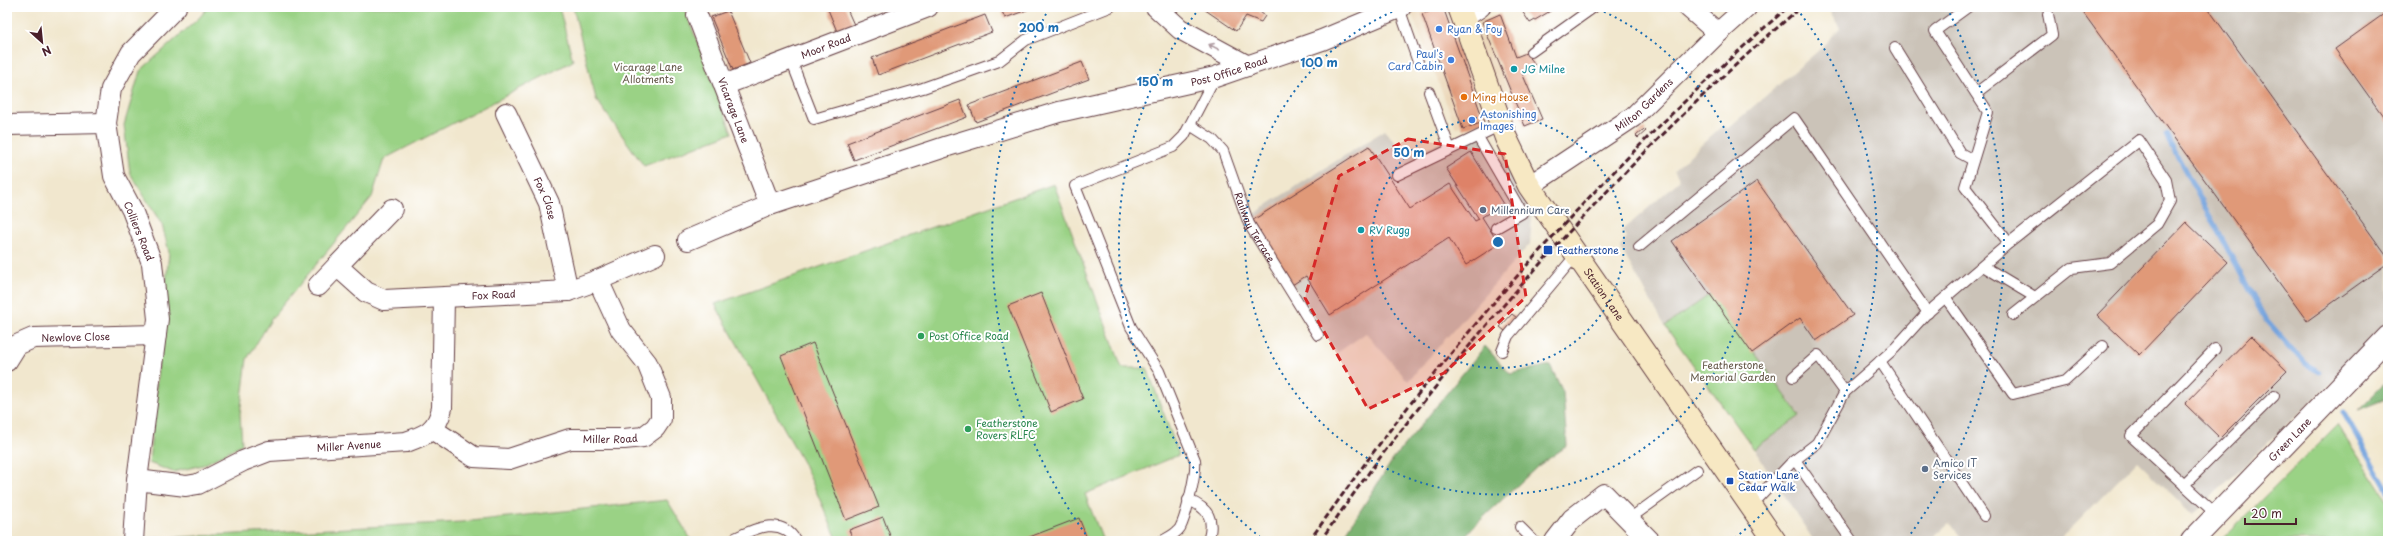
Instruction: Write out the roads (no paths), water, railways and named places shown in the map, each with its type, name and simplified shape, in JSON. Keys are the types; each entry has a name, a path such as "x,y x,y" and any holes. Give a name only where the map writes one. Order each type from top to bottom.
{"main road":[{"name":"Station Lane","path":"1467,11 1501,126 1529,186 1775,541"}],"street":[{"name":"Colliers Road","path":"133,541 137,480 158,319 152,263 132,210 114,176 106,123 111,89 131,53 176,7"},
{"name":"Moor Road","path":"724,85 928,7"},
{"path":"1156,7 1180,29 1248,66"},
{"name":"Post Office Road","path":"688,240 770,205 1059,112 1215,77 1322,40 1400,7"},
{"path":"1688,7 1718,32"},
{"name":"Milton Gardens","path":"1529,186 1633,117 1718,32 1747,7"},
{"name":"Vicarage Lane","path":"697,15 770,205"},
{"name":"Fox Close","path":"506,113 549,203 568,291"},
{"path":"7,125 106,123"},
{"path":"318,286 392,209"},
{"name":"Fox Road","path":"337,266 366,292 384,300 444,298 568,291 598,280 655,255"},
{"name":"Miller Road","path":"432,429 474,456 509,459 570,439 624,439 643,436 655,428 661,419 661,398 647,363 621,330 598,280"},
{"path":"432,429 439,421 442,408 444,298"},
{"name":"Newlove Close","path":"7,361 16,345 33,338 156,335"},
{"name":"Green Lane","path":"2192,541 2388,337"},
{"name":"Miller Avenue","path":"137,480 186,486 198,484 243,461 269,451 406,442 422,436 432,429"},
{"path":"1554,541 1572,519 1604,494 1650,541"}],"lane":[{"path":"791,60 814,119 923,88 999,61 1026,40 1110,7"},
{"path":"1400,7 1418,62"},
{"path":"1531,52 1594,7"},
{"path":"1968,7 1935,31 1988,112 1965,187 2009,243"},
{"path":"1976,93 2052,35 2048,14"},
{"path":"1895,48 1960,153 1973,160"},
{"path":"1162,541 1173,535 1180,527 1196,468 1195,460 1159,371 1131,327 1075,186 1173,147 1184,136 1215,77"},
{"path":"1429,92 1450,149"},
{"path":"1639,248 1794,118 1928,313"},
{"name":"Railway Terrace","path":"1190,125 1212,139 1222,151 1249,224 1318,335"},
{"path":"1397,175 1501,126"},
{"path":"1478,136 1522,213 1496,228"},
{"path":"1750,506 1794,460 1817,443 1845,392 1880,361 1928,313 2009,243 2139,140 2166,180 2170,201 2158,224 2110,263 2072,268 2013,315"},
{"path":"1502,351 1508,336 1576,255"},
{"path":"1983,266 2035,297"},
{"path":"1946,298 2013,394 2065,381 2103,346"},
{"path":"2216,349 2131,436 2217,514"},
{"path":"1793,377 1818,356 1845,392"},
{"path":"1880,361 1984,516"},
{"path":"2184,485 2274,396"},
{"path":"1794,460 1852,541"},
{"path":"1630,519 1697,470"},
{"path":"1188,500 1200,505 1208,514 1211,531 1208,541"},
{"path":"735,538 756,528 776,526 787,530 796,541"},
{"path":"1520,527 1534,541"}],"waterway":[{"path":"2166,135 2264,317 2305,364 2320,372"},
{"path":"2343,412 2388,491"}],"railway":[{"path":"1309,541 1390,430 1481,317 1529,262 1629,156 1734,55 1788,7"},
{"path":"1320,541 1399,433 1492,319 1540,264 1640,157 1746,55 1801,7"}],"place":[{"name":"Ryan & Foy","path":"1439,29"},
{"name":"Paul's Card Cabin","path":"1451,60"},
{"name":"JG Milne","path":"1514,69"},
{"name":"Ming House","path":"1464,97"},
{"name":"Astonishing Images","path":"1472,120"},
{"name":"Millennium Care","path":"1483,210"},
{"name":"RV Rugg","path":"1361,230"},
{"name":"Featherstone","path":"1548,250"},
{"name":"Post Office Road","path":"921,336"},
{"name":"Featherstone Rovers RLFC","path":"968,429"},
{"name":"Amico IT Services","path":"1925,469"},
{"name":"Station Lane Cedar Walk","path":"1730,481"}],"park label":[{"name":"Vicarage Lane Allotments","path":"648,72"},
{"name":"Featherstone Memorial Garden","path":"1733,370"}]}
